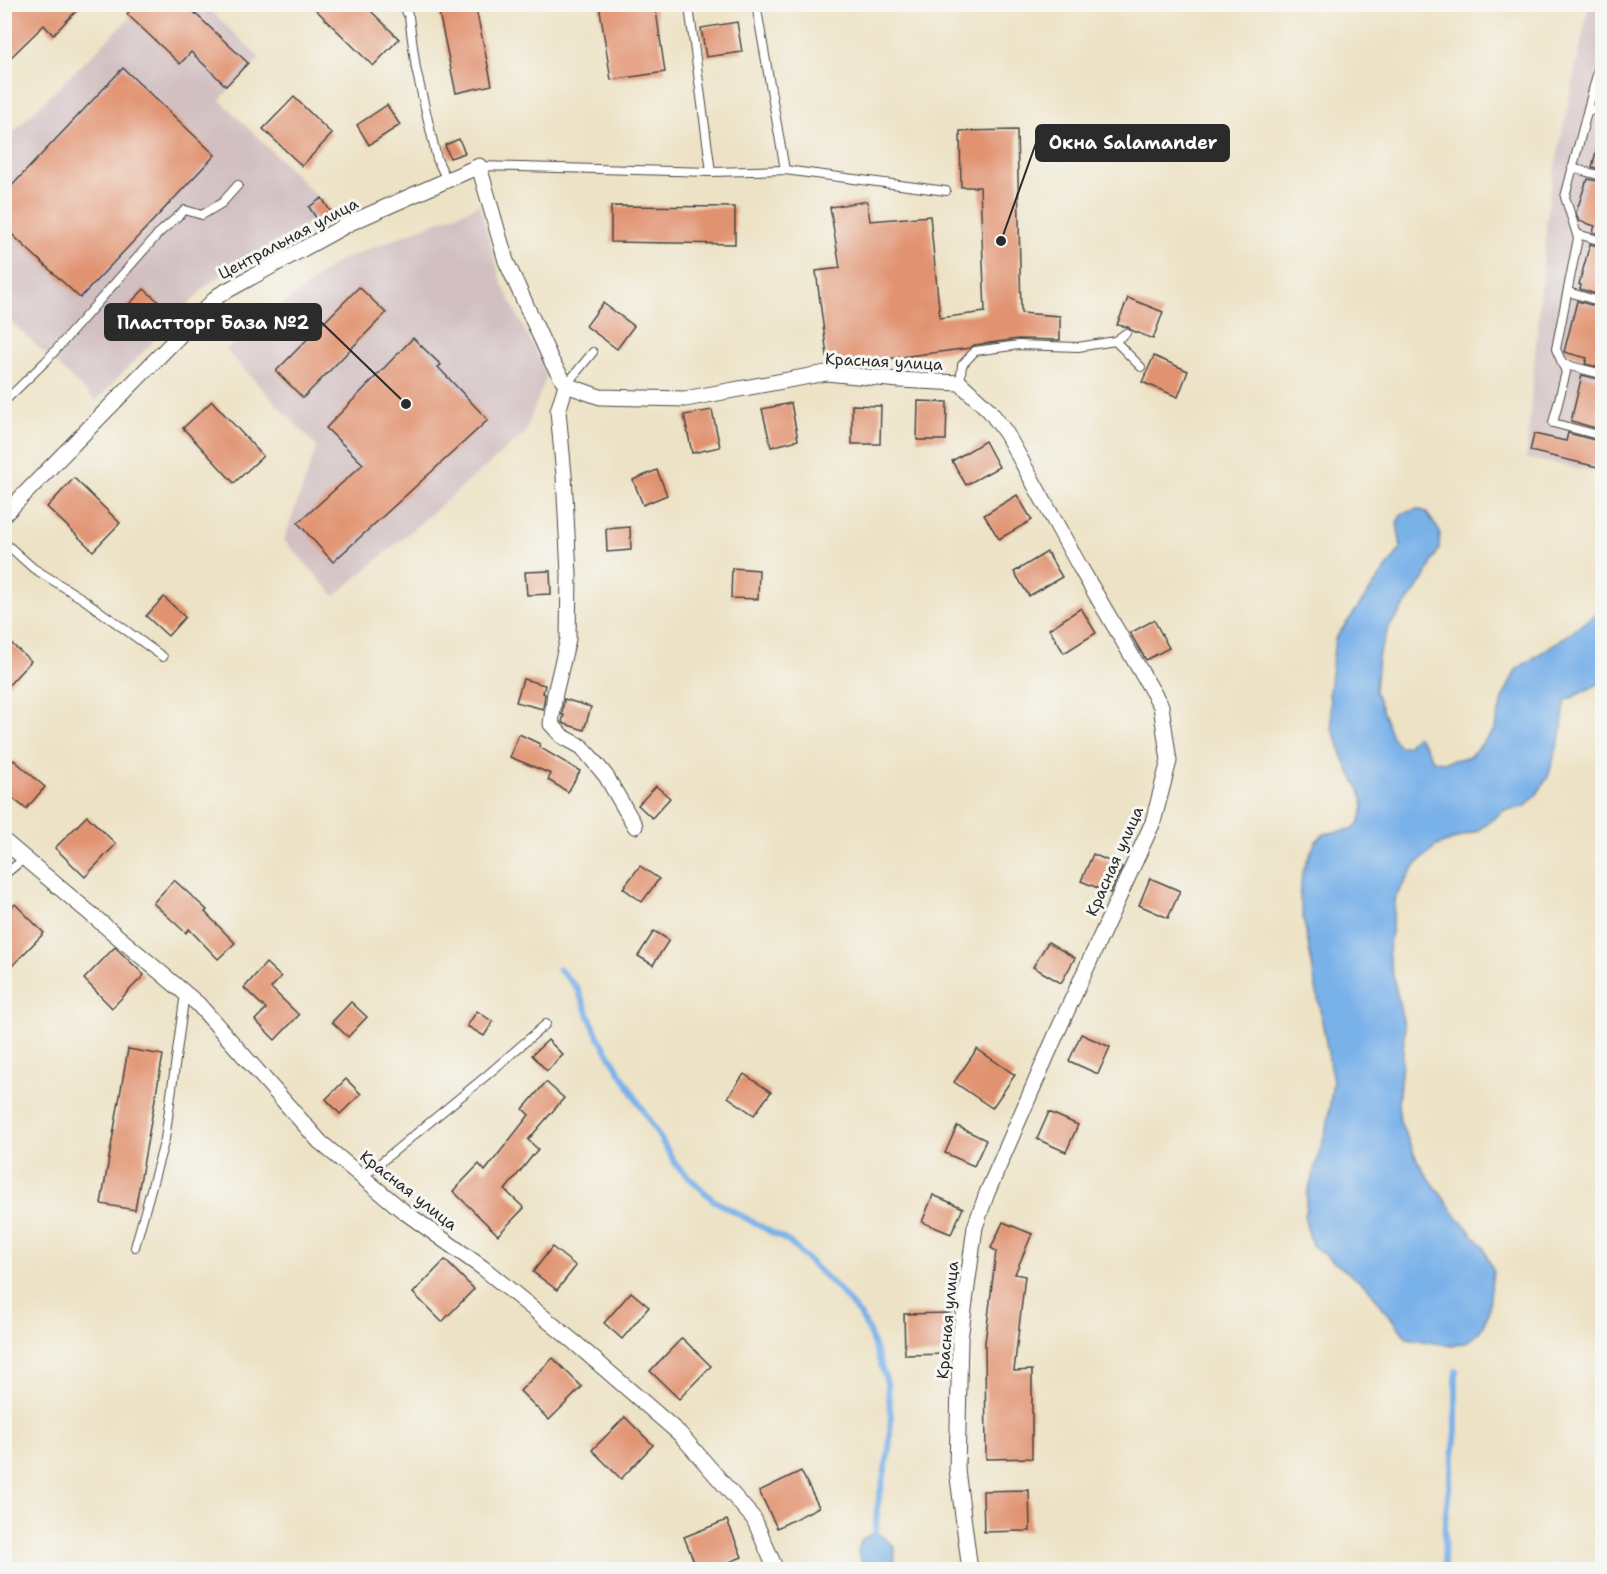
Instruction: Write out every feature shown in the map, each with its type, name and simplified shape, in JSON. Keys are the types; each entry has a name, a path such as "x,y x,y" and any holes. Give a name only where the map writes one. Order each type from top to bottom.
{"street":[{"name":"Центральная улица","path":"4,515 219,295 350,223 479,166"},
{"path":"479,166 506,261 552,362 566,385 558,411 568,552 568,639 555,693 551,724 562,736 582,747 606,776 635,826"},
{"name":"Красная улица","path":"566,385 600,397 685,399 826,373 960,383 989,411 1006,433 1080,567 1161,706 1169,761 1153,822 1055,1037 987,1193 975,1227 960,1339 957,1470 970,1569"},
{"name":"Красная улица","path":"7,843 198,1004 320,1142 402,1210 483,1268 574,1342 680,1434 754,1519 776,1569"}],"lane":[{"path":"402,4 409,17 416,69 437,159 447,180"},
{"path":"756,4 784,170"},
{"path":"690,14 711,172"},
{"path":"1602,55 1564,197 1578,238 1556,349 1566,372 1553,423 1602,436"},
{"path":"1588,109 1602,113"},
{"path":"479,166 711,172 784,170 946,191"},
{"path":"1572,168 1602,176"},
{"path":"4,398 8,398 46,361 159,233 185,210 202,215 222,203 238,185"},
{"path":"1577,234 1602,242"},
{"path":"1568,292 1602,302"},
{"path":"960,383 962,365 975,351 1019,345 1078,347 1116,341 1126,333"},
{"path":"1116,341 1141,367"},
{"path":"566,385 593,352"},
{"path":"1562,364 1602,375"},
{"path":"4,542 33,568 83,599 162,657"},
{"path":"4,875 25,858"},
{"path":"135,1247 165,1139 185,993"},
{"path":"363,1177 546,1024"}],"shaded area":[{"path":"143,5 205,5 260,58 220,100 330,209 209,283 96,401 5,316 4,141"},
{"path":"1589,5 1602,5 1602,473 1526,458 1549,196"},
{"path":"479,205 502,284 547,375 525,433 335,596 284,540 317,447 226,350 337,262"}],"water":[{"path":"1417,509 1426,512 1440,532 1439,548 1424,579 1389,627 1378,656 1375,691 1392,737 1399,746 1407,746 1416,736 1424,744 1433,760 1443,762 1469,757 1494,731 1504,695 1516,670 1602,611 1602,682 1565,701 1561,734 1548,777 1537,794 1525,807 1505,810 1477,831 1436,846 1414,867 1396,896 1388,953 1405,1030 1398,1104 1400,1122 1419,1164 1454,1213 1483,1246 1493,1270 1488,1314 1482,1328 1466,1342 1452,1346 1407,1338 1368,1288 1312,1245 1305,1220 1307,1195 1327,1127 1333,1081 1300,899 1302,873 1316,841 1324,834 1352,829 1359,824 1364,807 1360,790 1347,767 1332,728 1329,692 1335,639 1401,548 1397,523 1402,514"},
{"path":"877,1532 895,1547 894,1569 863,1569 858,1551 862,1539"}],"building":[{"path":"4,4 83,4 53,35 44,25 4,64"},
{"path":"135,4 185,4 248,63 226,86 191,52 180,64 127,14"},
{"path":"310,4 364,4 399,39 373,66"},
{"path":"457,4 475,4 492,85 456,93 438,8"},
{"path":"599,4 655,4 665,72 611,80"},
{"path":"737,22 742,52 706,57 701,28"},
{"path":"123,68 215,155 80,298 4,227 4,194"},
{"path":"294,97 332,134 302,166 263,129"},
{"path":"387,105 400,125 369,145 357,125"},
{"path":"1017,130 1021,313 1060,316 1060,340 1018,339 974,345 970,348 840,365 828,363 816,271 840,268 830,207 867,201 870,221 930,216 940,318 985,312 980,187 961,187 960,131"},
{"path":"459,139 465,153 450,158 445,145"},
{"path":"1598,144 1602,145 1602,170 1592,167"},
{"path":"1588,179 1602,182 1602,235 1593,232 1595,226 1579,221 1576,213"},
{"path":"322,198 331,212 318,221 309,207"},
{"path":"611,206 735,207 735,244 611,242"},
{"path":"1590,244 1602,247 1602,296 1580,289 1579,284"},
{"path":"359,287 386,313 303,398 276,371"},
{"path":"144,289 159,302 124,338 109,325"},
{"path":"1128,298 1163,312 1153,339 1128,327 1117,325"},
{"path":"1577,301 1602,308 1602,368 1585,364 1587,358 1564,352"},
{"path":"603,303 634,326 617,349 586,326"},
{"path":"413,338 441,365 438,367 488,420 333,562 298,523 363,464 326,428"},
{"path":"1154,356 1188,371 1178,397 1142,382"},
{"path":"1582,375 1602,380 1602,430 1571,421"},
{"path":"212,401 263,456 234,483 183,428"},
{"path":"918,401 947,402 946,440 917,440"},
{"path":"791,403 798,440 771,447 762,409"},
{"path":"852,405 881,406 880,444 852,444"},
{"path":"712,410 720,447 692,453 684,415"},
{"path":"1568,433 1602,442 1602,468 1530,451 1534,434 1566,441"},
{"path":"985,441 999,467 966,485 952,461"},
{"path":"657,470 667,495 643,505 633,480"},
{"path":"74,478 120,523 93,551 47,507"},
{"path":"1017,495 1032,520 999,539 984,515"},
{"path":"630,527 631,550 607,552 606,529"},
{"path":"1047,552 1062,577 1029,596 1014,572"},
{"path":"732,568 759,570 758,599 731,598"},
{"path":"550,571 551,594 527,595 525,572"},
{"path":"164,597 185,617 168,636 146,616"},
{"path":"1081,608 1096,633 1064,653 1049,629"},
{"path":"1154,620 1169,648 1146,660 1130,633"},
{"path":"4,637 31,661 4,690"},
{"path":"523,679 545,685 543,709 516,702"},
{"path":"564,699 591,707 584,730 562,722"},
{"path":"519,734 540,744 539,747 580,771 568,792 548,780 551,774 510,757"},
{"path":"14,760 45,787 26,809 4,791 4,771"},
{"path":"656,786 670,798 652,818 638,805"},
{"path":"87,816 116,844 85,877 55,848"},
{"path":"1093,854 1122,867 1110,893 1081,881"},
{"path":"640,866 659,879 642,902 623,888"},
{"path":"1150,878 1180,891 1168,918 1139,905"},
{"path":"174,880 207,910 205,912 235,943 218,959 189,929 186,933 153,903"},
{"path":"15,904 44,933 12,966 4,958 4,915"},
{"path":"654,931 669,940 653,965 638,956"},
{"path":"1048,942 1075,958 1061,983 1033,967"},
{"path":"115,947 144,975 112,1008 84,979"},
{"path":"266,963 281,977 271,988 299,1015 275,1040 255,1020 266,1009 244,988"},
{"path":"351,1002 367,1017 348,1037 332,1022"},
{"path":"477,1011 493,1022 484,1036 467,1026"},
{"path":"1081,1034 1110,1047 1098,1074 1069,1061"},
{"path":"548,1040 563,1055 547,1071 532,1055"},
{"path":"128,1049 163,1055 135,1210 101,1204"},
{"path":"977,1049 1015,1075 992,1108 954,1082"},
{"path":"744,1074 771,1092 754,1115 728,1097"},
{"path":"346,1079 361,1094 340,1114 326,1099"},
{"path":"546,1082 564,1098 528,1140 538,1149 505,1190 524,1208 498,1235 453,1191 479,1164 485,1171 529,1115 523,1109"},
{"path":"1049,1112 1078,1125 1066,1152 1037,1139"},
{"path":"957,1126 986,1140 974,1166 945,1153"},
{"path":"933,1195 963,1208 951,1234 922,1222"},
{"path":"1003,1222 1032,1234 1015,1274 1025,1276 1014,1371 1032,1370 1032,1458 986,1459 985,1343 996,1251 991,1248"},
{"path":"552,1247 576,1266 557,1290 533,1272"},
{"path":"445,1260 474,1289 442,1322 413,1293"},
{"path":"631,1292 649,1307 622,1339 604,1323"},
{"path":"950,1313 950,1354 905,1355 904,1314"},
{"path":"682,1338 711,1366 679,1399 650,1371"},
{"path":"553,1358 582,1387 549,1420 520,1391"},
{"path":"625,1417 653,1445 621,1479 592,1450"},
{"path":"801,1471 819,1507 777,1528 759,1491"},
{"path":"1029,1490 1030,1531 984,1532 983,1491"},
{"path":"727,1520 742,1557 712,1569 697,1569 684,1537"}],"waterway":[{"path":"559,969 577,988 598,1036 677,1166 713,1200 789,1242 840,1291 862,1318 887,1382 891,1416 889,1451 877,1508 875,1540"},
{"path":"1444,1570 1445,1521 1456,1432 1456,1371"}],"place":[{"name":"Окна Salamander","path":"1001,241"},
{"name":"Пластторг База №2","path":"406,404"}]}
